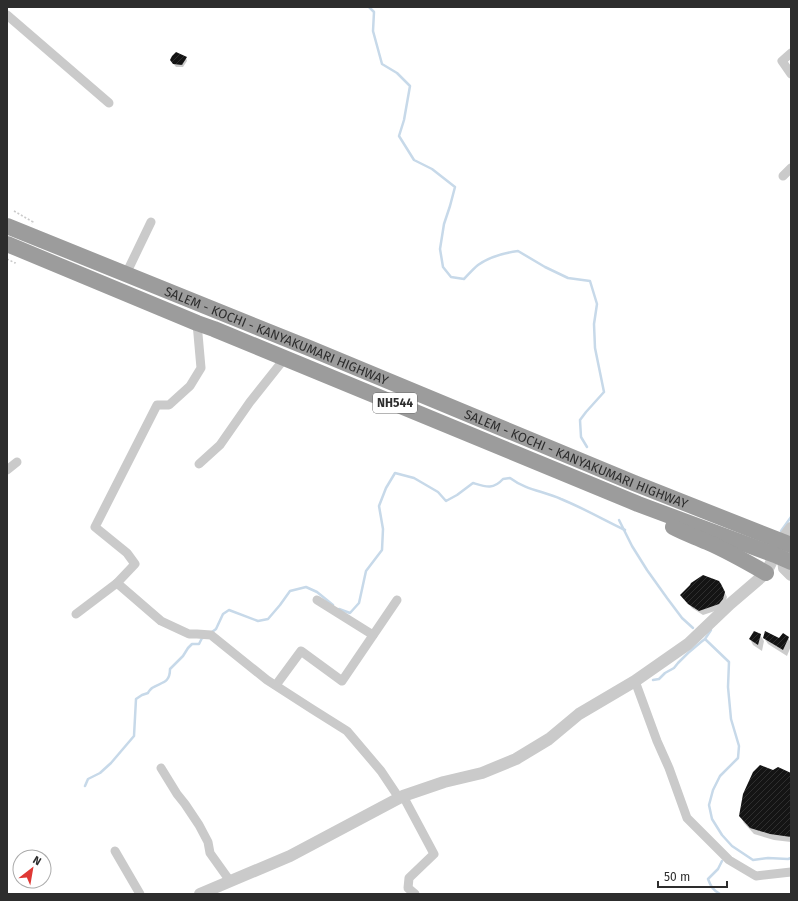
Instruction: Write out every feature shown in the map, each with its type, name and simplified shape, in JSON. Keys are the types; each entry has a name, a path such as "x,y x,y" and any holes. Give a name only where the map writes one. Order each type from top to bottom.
{"highway":[{"name":"SALEM - KOCHI - KANYAKUMARI HIGHWAY","path":"7,226 302,345 634,483 786,550"},
{"name":"SALEM - KOCHI - KANYAKUMARI HIGHWAY","path":"7,244 654,510 786,550"},
{"path":"654,510 663,522 683,533 733,554 766,573"}],"street":[{"path":"7,15 109,103"},
{"path":"791,53 782,61 791,74"},
{"path":"783,176 791,168"},
{"path":"126,274 150,222"},
{"path":"76,614 117,583 135,564 127,554 95,527 157,405 169,405 190,386 201,368 197,323"},
{"path":"199,464 220,445 250,402 285,358"},
{"path":"7,470 17,462"},
{"path":"791,528 784,568 791,575"},
{"path":"200,894 290,856 401,797 444,782 482,772 516,759 549,739 579,714 635,681 688,644 730,604 766,573 786,550"},
{"path":"117,583 161,621 189,634 211,635 268,680 347,730 401,797 434,854 409,878 408,888 415,894"},
{"path":"317,600 373,635"},
{"path":"276,685 301,651 342,681 397,600"},
{"path":"635,681 687,818 729,860 756,876 791,872"},
{"path":"160,768 199,825 208,842 210,853 230,882"},
{"path":"115,851 140,894"}],"path":[{"path":"14,211 33,222"},
{"path":"7,259 15,263"}],"building":[{"path":"176,52 187,57 182,65 173,64 170,60"},
{"path":"703,575 719,581 725,592 723,599 719,604 699,611 688,604 680,595 691,583"},
{"path":"754,631 761,634 758,645 749,639"},
{"path":"765,631 779,638 783,633 789,637 783,650 763,638"},
{"path":"760,765 773,770 778,767 791,773 791,837 770,834 750,828 739,816 743,794 753,772"}],"waterway":[{"path":"369,7 374,12 373,31 382,64 397,73 410,86 404,120 399,136 414,160 432,169 455,187 444,224 440,249 443,267 451,277 464,279 478,265 487,260 502,254 518,251 545,267 568,278 590,281 597,304 594,324 595,348 604,392 580,420 581,437 587,447"},
{"path":"339,609 350,613 359,603 366,571 382,550 383,529 379,506 386,488 395,473 414,478 438,492 446,501 473,483 489,487 496,485 503,479 510,478 528,488 554,496 585,510 625,530"},
{"path":"781,531 791,517"},
{"path":"619,520 632,546 647,570 682,618 693,628"},
{"path":"212,632 216,629 223,614 229,610 258,621 268,619 290,591 306,587 317,592 333,605"},
{"path":"653,680 659,679 665,673 674,668 688,653 705,639 711,630"},
{"path":"85,786 88,779 100,773 111,763 134,736 136,699 167,680 170,674 170,669 192,644 199,644 203,638"},
{"path":"705,639 729,662 728,687 731,719 739,746 738,758 720,776 713,790 709,805 712,819 722,835 732,846 753,860 768,858 791,858"},
{"path":"720,894 712,888 708,879 718,869 722,861"}]}
